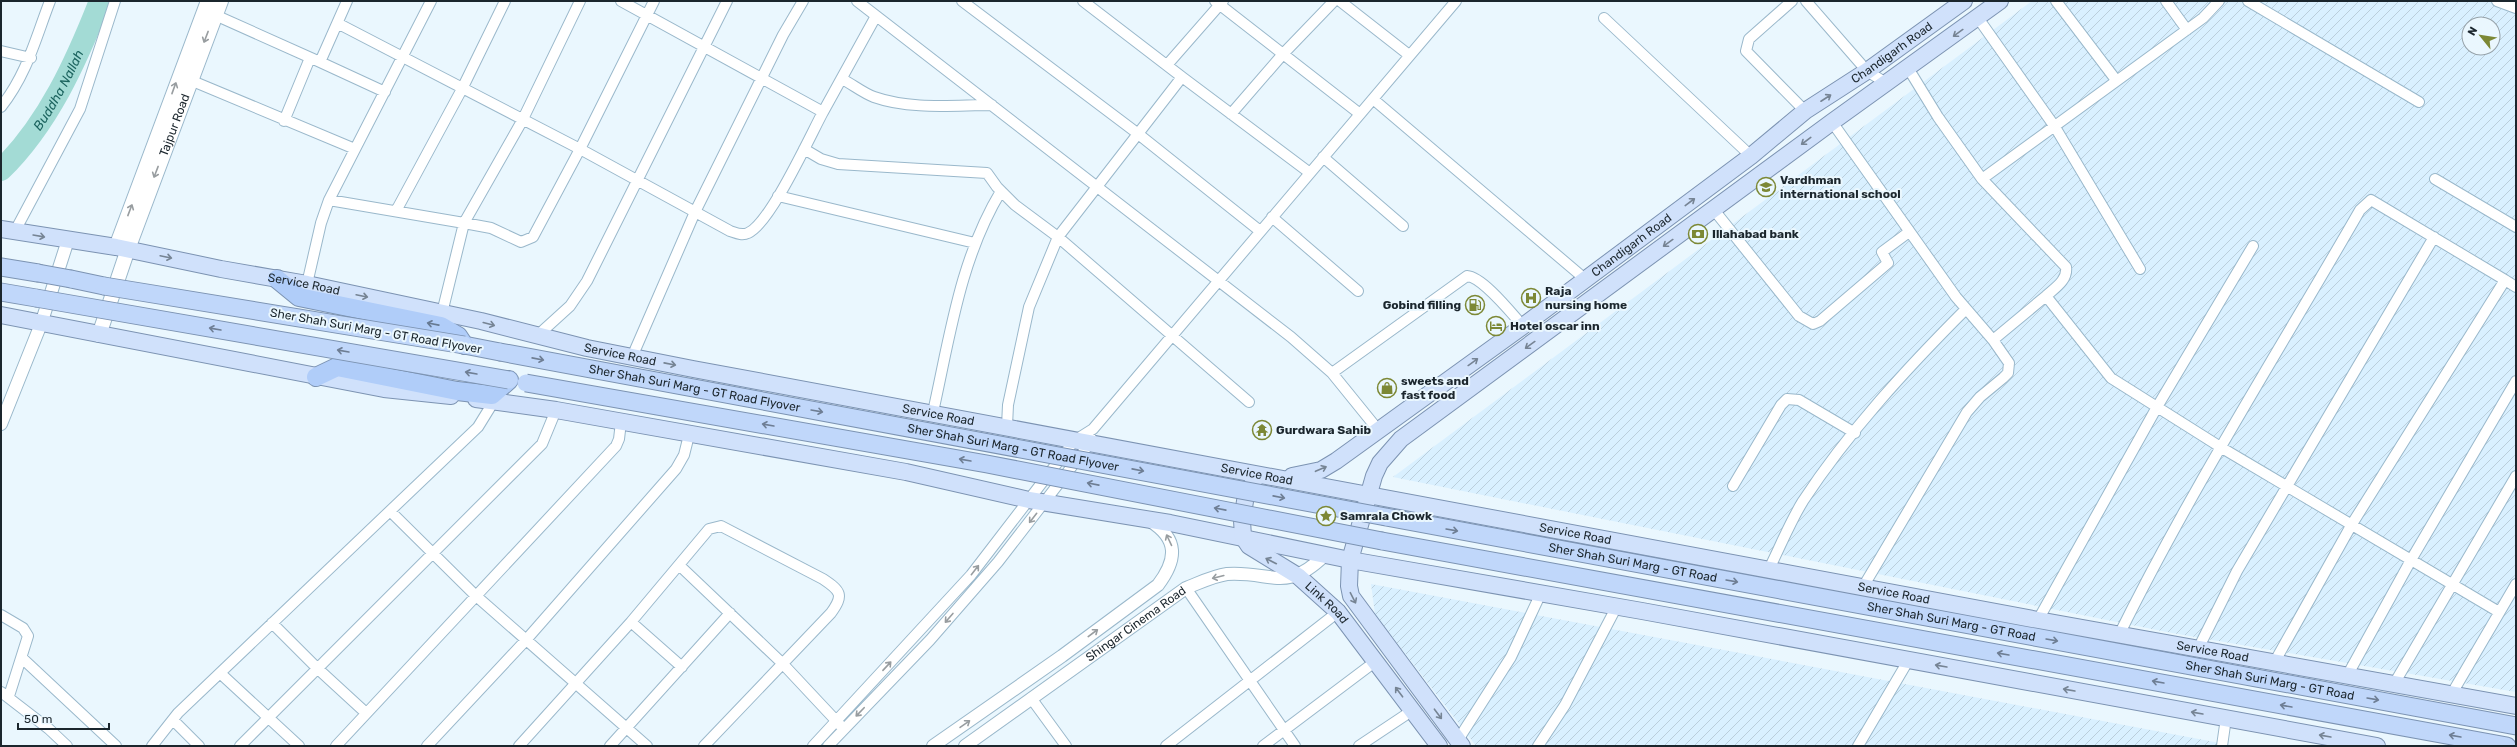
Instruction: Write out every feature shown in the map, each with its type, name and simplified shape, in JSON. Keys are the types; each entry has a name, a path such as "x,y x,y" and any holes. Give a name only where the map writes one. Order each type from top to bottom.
{"highway":[{"name":"Sher Shah Suri Marg - GT Road Flyover","path":"1,267 464,345 1386,518"},
{"path":"276,279 299,297 441,326 458,336 464,345"},
{"name":"Sher Shah Suri Marg - GT Road Flyover","path":"1,292 987,464 1382,541"},
{"path":"316,377 337,367 457,391 492,395 510,380"},
{"name":"Sher Shah Suri Marg - GT Road","path":"1386,518 2516,726"},
{"name":"Sher Shah Suri Marg - GT Road","path":"1382,541 2507,746"}],"main road":[{"name":"Tajpur Road","path":"122,248 208,1"},
{"name":"Tajpur Road","path":"122,248 221,1"},
{"name":"Chandigarh Road","path":"1269,476 1305,475 1321,470 1523,326 1751,156 1805,112 1867,71 1964,1"},
{"name":"Chandigarh Road","path":"1369,494 1380,463 1401,439 1832,122 2000,1"},
{"name":"Service Road","path":"8,230 122,248 307,284 442,313 536,336 632,356 1007,426 1074,441 1091,436 1269,476 2119,635 2516,706"},
{"path":"99,335 122,248"},
{"path":"1,315 316,377 391,390 494,401 556,410 689,435 906,472 1037,501 1243,537 1350,560 1617,606 2377,746"},
{"path":"1243,537 1242,520 1246,495 1256,479 1269,476"},
{"name":"Link Road","path":"1369,494 1350,560 1349,586 1351,596 1460,743"},
{"name":"Link Road","path":"1243,537 1256,553 1298,576 1338,612 1439,746"}],"street":[{"path":"1,108 17,84 31,58 50,1"},
{"path":"8,230 80,109 116,1"},
{"path":"284,121 315,60 339,24 347,1"},
{"path":"307,284 321,223 329,200 403,59 431,1"},
{"path":"396,211 462,89 505,1"},
{"path":"442,313 464,223 522,121 580,1"},
{"path":"621,1 823,112"},
{"path":"329,200 491,228 522,242 526,242 537,231 580,150 654,1"},
{"path":"536,336 570,306 578,296 638,181 727,1"},
{"path":"632,356 695,212 763,78 783,35 803,1"},
{"path":"857,1 1291,337 1332,373 1379,430"},
{"path":"962,1 1137,134 1260,231"},
{"path":"1083,1 1310,173"},
{"path":"1231,114 1283,54 1334,1"},
{"path":"1340,1 1409,55"},
{"path":"813,746 972,575 1037,501 1218,280 1456,1"},
{"path":"1792,1 1750,39 1746,51 1805,112"},
{"path":"1806,1 1867,71 1886,83"},
{"path":"2056,1 2116,80"},
{"path":"2166,1 2186,30"},
{"path":"1982,179 2203,18 2219,1"},
{"path":"2248,1 2419,102"},
{"path":"2497,1 2516,8"},
{"path":"1167,65 1219,2 1360,114"},
{"path":"215,15 385,92"},
{"path":"339,24 403,59 580,150 730,231 742,235 755,228 778,196 876,16"},
{"path":"1604,18 1751,156"},
{"path":"1978,18 2055,127 2140,269"},
{"path":"1,52 31,58"},
{"path":"1908,68 1938,117 1982,179 2066,267 2066,275 2062,281 1993,340"},
{"path":"1007,426 1008,405 1029,307 1058,237 1182,77"},
{"path":"842,79 875,97 900,102 915,104 992,105"},
{"path":"190,80 284,121 355,149"},
{"path":"1373,99 1585,279"},
{"path":"1832,122 1909,232 1966,309 1993,340 2009,363 2008,373 1980,397 1967,412 1863,587"},
{"path":"804,149 821,159 838,164 985,172 1015,205 1058,237 1249,402"},
{"path":"1323,157 1403,226"},
{"path":"2435,179 2516,227"},
{"path":"933,412 953,312 975,243 1002,191"},
{"path":"778,196 975,243"},
{"path":"2119,635 2144,584 2360,210 2367,202 2371,200 2376,202 2516,287"},
{"path":"1714,210 1799,316 1813,324 1820,321 1888,263 1882,252 1909,232"},
{"path":"1272,217 1358,291"},
{"path":"2198,649 2237,571 2434,237"},
{"path":"1,424 41,324 68,240"},
{"path":"2038,620 2157,407 2253,246"},
{"path":"1332,373 1467,276 1475,278 1485,286 1523,326"},
{"path":"2274,663 2352,524 2505,280"},
{"path":"2046,296 2111,378 2222,448 2499,612"},
{"path":"1769,569 1803,502 1855,433 1914,361 1966,309"},
{"path":"2347,676 2411,560 2516,381"},
{"path":"1733,486 1781,405 1787,399 1799,400 1855,433"},
{"path":"152,746 172,720 478,426 494,401"},
{"path":"240,746 316,668 434,554 542,444 556,410"},
{"path":"336,746 475,595 616,446 619,438 621,422"},
{"path":"427,746 526,640 676,469 684,455 689,435"},
{"path":"828,746 930,640 998,562 1074,441"},
{"path":"2394,684 2451,584 2516,476"},
{"path":"390,511 475,595 647,746"},
{"name":"Shingar Cinema Road","path":"933,746 1062,656 1158,585 1166,574 1172,561 1173,548 1169,536 1149,521"},
{"path":"519,746 631,622 709,529 721,526 834,586 839,591 840,598 837,604 704,746"},
{"name":"Shingar Cinema Road","path":"967,746 1031,698 1186,588 1226,574 1282,578 1298,576 1313,567 1325,555"},
{"path":"679,565 782,663 844,729"},
{"path":"2451,695 2516,584"},
{"path":"1186,588 1295,746"},
{"path":"1460,743 1511,657 1540,593"},
{"path":"1538,746 1565,705 1617,606"},
{"path":"1166,746 1338,612"},
{"path":"610,746 730,613"},
{"path":"1,615 27,632 27,643 22,658 5,694 67,746"},
{"path":"631,622 682,667"},
{"path":"272,623 316,668 366,713"},
{"path":"22,658 116,746"},
{"path":"1858,746 1908,660"},
{"path":"1263,746 1376,661"},
{"path":"220,673 268,717 295,745"},
{"path":"1031,698 1066,746"},
{"path":"1359,746 1413,710"},
{"path":"2222,746 2226,718"},
{"path":"172,720 200,746"}],"shaded area":[{"path":"2032,1 2516,1 2516,692 2172,633 1393,477"},
{"path":"1371,584 2236,746 1476,746 1375,614"}],"waterway":[{"name":"Buddha Nallah","path":"1,170 18,152 47,112 71,69 100,1"}],"place":[{"name":"Vardhman international school","path":"1766,187"},
{"name":"Illahabad bank","path":"1698,234"},
{"name":"Raja nursing home","path":"1531,298"},
{"name":"Gobind filling","path":"1475,305"},
{"name":"Hotel oscar inn","path":"1496,326"},
{"name":"sweets and fast food","path":"1387,388"},
{"name":"Gurdwara Sahib","path":"1262,430"},
{"name":"Samrala Chowk","path":"1326,516"}]}
